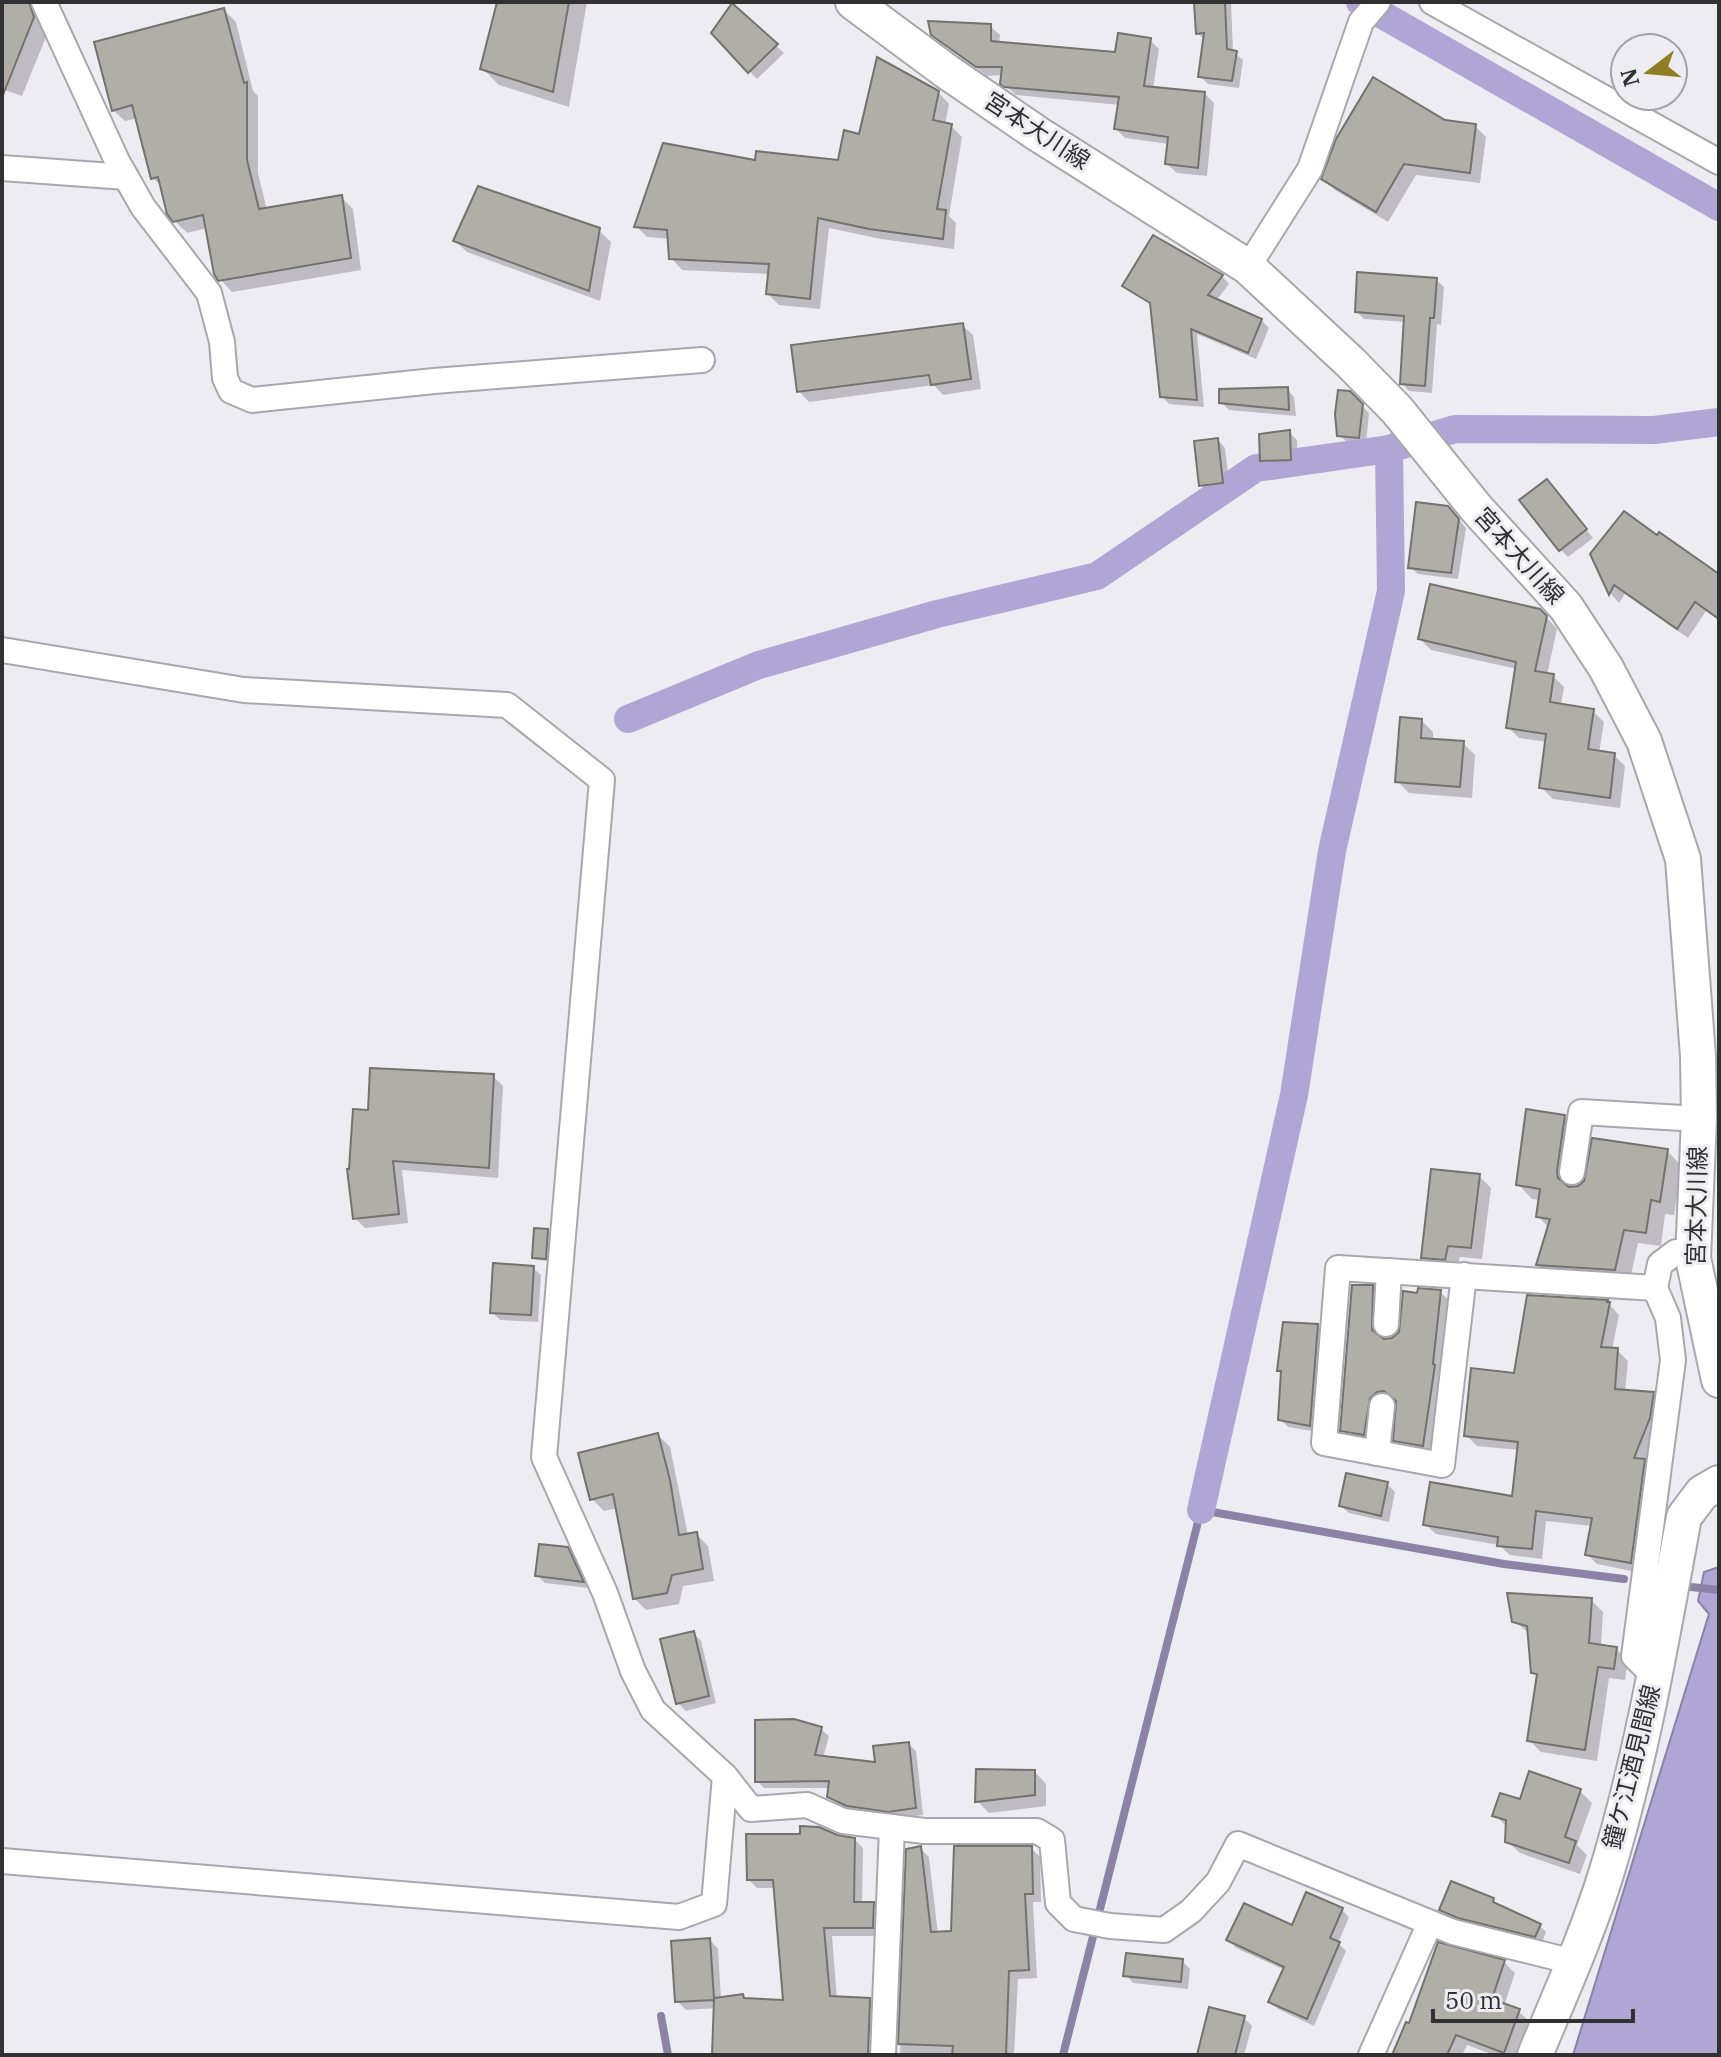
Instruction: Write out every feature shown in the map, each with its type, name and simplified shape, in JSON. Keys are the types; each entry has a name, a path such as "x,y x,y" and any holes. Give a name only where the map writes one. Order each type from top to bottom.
{"main road":[{"name":"宮本大川線","path":"853,2 1038,134 1248,267 1397,410 1476,508 1566,607 1606,668 1644,741 1683,859 1698,1056 1699,1119 1693,1258 1719,1380"},
{"name":"鐘ケ江酒見間線","path":"1535,2055 1606,1874 1637,1759 1684,1517 1702,1493 1719,1483"}],"street":[{"path":"44,2 143,207 209,293 222,342 225,378 231,391 252,400 434,381 702,360"},
{"path":"1248,267 1310,169 1361,22 1378,2"},
{"path":"1432,2 1719,162"},
{"path":"2,168 126,177"},
{"path":"2,650 244,690 507,705 602,780 544,1457 605,1593 633,1671 653,1710 725,1776 751,1809 807,1805 843,1821 924,1831 1037,1831 1052,1840 1058,1903 1074,1919 1110,1926 1164,1930 1191,1911 1218,1882 1238,1844 1453,1932 1574,1962"},
{"path":"1572,1172 1581,1112 1699,1119"},
{"path":"1654,1676 1634,1656 1673,1360 1668,1318 1655,1288 1660,1264 1676,1252 1693,1258"},
{"path":"1464,1275 1442,1465 1324,1443 1338,1268 1464,1275 1655,1288"},
{"path":"1386,1324 1389,1271"},
{"path":"1377,1453 1382,1406"},
{"path":"2,1861 679,1917 714,1904 725,1776"},
{"path":"883,2055 892,1827"},
{"path":"1371,2055 1430,1923"}],"shaded area":[{"path":"1719,1567 1719,2055 1573,2055 1709,1614 1698,1601 1704,1572"}],"building":[{"path":"2,2 29,2 34,17 3,95"},
{"path":"497,2 569,2 553,92 480,69"},
{"path":"1194,2 1225,2 1227,49 1237,51 1232,81 1198,77 1204,33 1196,34"},
{"path":"732,3 778,44 748,73 711,33"},
{"path":"224,8 244,83 247,82 247,160 259,209 342,195 351,258 218,281 203,215 173,222 167,214 158,177 151,179 132,105 112,111 94,42"},
{"path":"928,21 991,24 991,41 1115,52 1118,33 1151,38 1144,86 1205,92 1198,168 1165,164 1168,137 1114,129 1119,97 1004,87 1000,84 1002,67 976,67 931,35"},
{"path":"877,57 939,91 933,120 952,124 937,209 946,210 943,239 818,218 810,299 766,294 769,264 669,259 667,230 634,227 663,143 755,160 756,151 838,160 844,130 859,134"},
{"path":"1373,77 1445,120 1476,124 1470,173 1404,164 1376,212 1321,179 1336,139"},
{"path":"478,186 600,228 589,291 453,241"},
{"path":"1153,235 1223,275 1208,295 1262,319 1248,353 1191,329 1197,400 1160,397 1150,303 1122,286"},
{"path":"1357,272 1437,278 1434,318 1430,318 1425,386 1400,384 1404,316 1355,312"},
{"path":"963,323 971,379 931,385 929,375 797,392 791,345"},
{"path":"1288,387 1289,410 1219,403 1219,389"},
{"path":"1338,390 1350,391 1363,404 1359,438 1337,436 1335,414"},
{"path":"1290,430 1291,460 1260,461 1259,434"},
{"path":"1218,438 1223,483 1199,486 1194,441"},
{"path":"1547,479 1587,529 1559,551 1519,500"},
{"path":"1416,502 1448,506 1459,519 1451,573 1408,568"},
{"path":"1624,511 1719,574 1719,619 1695,602 1677,629 1614,585 1609,595 1590,554"},
{"path":"1430,584 1540,609 1547,616 1535,671 1554,674 1550,702 1594,709 1588,749 1615,753 1610,798 1539,788 1546,734 1506,728 1516,662 1418,639"},
{"path":"1400,717 1422,719 1421,738 1464,741 1460,787 1395,782"},
{"path":"370,1068 494,1074 489,1168 393,1161 399,1214 353,1219 347,1169 353,1109 368,1110"},
{"path":"1526,1109 1565,1115 1557,1171 1558,1178 1569,1187 1578,1186 1584,1181 1592,1138 1668,1149 1660,1202 1651,1200 1646,1233 1624,1230 1615,1270 1536,1265 1550,1219 1536,1217 1540,1189 1516,1185"},
{"path":"1431,1169 1480,1174 1471,1248 1448,1246 1445,1260 1421,1258"},
{"path":"534,1228 548,1229 546,1259 532,1258"},
{"path":"493,1263 534,1266 531,1315 490,1313"},
{"path":"1352,1285 1373,1285 1372,1330 1384,1339 1392,1338 1399,1332 1403,1291 1417,1293 1418,1288 1441,1290 1435,1365 1423,1446 1393,1441 1396,1401 1384,1391 1370,1398 1364,1435 1340,1431"},
{"path":"1527,1295 1608,1300 1601,1347 1618,1348 1615,1389 1654,1392 1650,1418 1634,1458 1645,1459 1631,1563 1585,1555 1592,1518 1536,1511 1532,1549 1497,1546 1498,1537 1423,1525 1430,1482 1512,1496 1518,1442 1464,1436 1471,1368 1514,1373"},
{"path":"1283,1322 1318,1324 1310,1426 1278,1420 1281,1371 1277,1371"},
{"path":"658,1433 679,1535 697,1532 703,1569 672,1575 667,1593 633,1599 613,1494 590,1500 578,1453"},
{"path":"1346,1473 1388,1482 1381,1516 1339,1506"},
{"path":"539,1544 568,1547 584,1582 535,1576"},
{"path":"1507,1593 1592,1598 1589,1643 1617,1647 1614,1669 1598,1667 1585,1750 1527,1741 1537,1674 1531,1673 1527,1626 1512,1622"},
{"path":"694,1631 709,1696 676,1704 660,1639"},
{"path":"794,1719 822,1727 815,1755 875,1762 873,1746 909,1742 916,1808 888,1812 847,1806 827,1797 829,1781 755,1782 755,1720"},
{"path":"976,1769 1035,1770 1035,1795 975,1802"},
{"path":"1529,1771 1581,1789 1565,1837 1576,1841 1569,1863 1505,1842 1506,1820 1492,1816 1500,1793 1520,1799"},
{"path":"800,1826 819,1827 855,1838 854,1902 874,1902 873,1928 824,1928 830,1996 870,1998 868,2055 712,2055 714,2000 675,2002 671,1941 710,1938 714,1998 743,1994 744,1998 783,2000 773,1880 747,1880 746,1834 800,1834"},
{"path":"921,1846 931,1932 951,1931 954,1846 1032,1846 1033,1894 1025,1894 1029,1970 1009,1971 1006,2055 952,2055 953,2046 898,2044 906,1849"},
{"path":"1451,1881 1494,1898 1493,1902 1541,1924 1535,1937 1458,1918 1439,1910"},
{"path":"1306,1892 1343,1908 1330,1938 1340,1942 1307,2019 1268,2002 1284,1967 1226,1940 1244,1903 1292,1925"},
{"path":"1438,1942 1505,1960 1492,1999 1520,2009 1504,2053 1456,2035 1447,2055 1392,2055 1406,2022 1409,2023"},
{"path":"1126,1953 1183,1959 1181,1982 1123,1976"},
{"path":"1209,2007 1245,2016 1235,2055 1197,2055"}],"waterway":[{"path":"1360,2 1719,207"},
{"path":"628,719 759,665 937,614 1097,576 1256,468 1389,449 1455,429 1654,430 1719,422"},
{"path":"1201,1510 1294,1095 1332,851 1391,591 1389,449"},
{"path":"1063,2055 1201,1510 1504,1564 1624,1579"},
{"path":"1691,1587 1719,1590"},
{"path":"661,2016 668,2055"}]}
